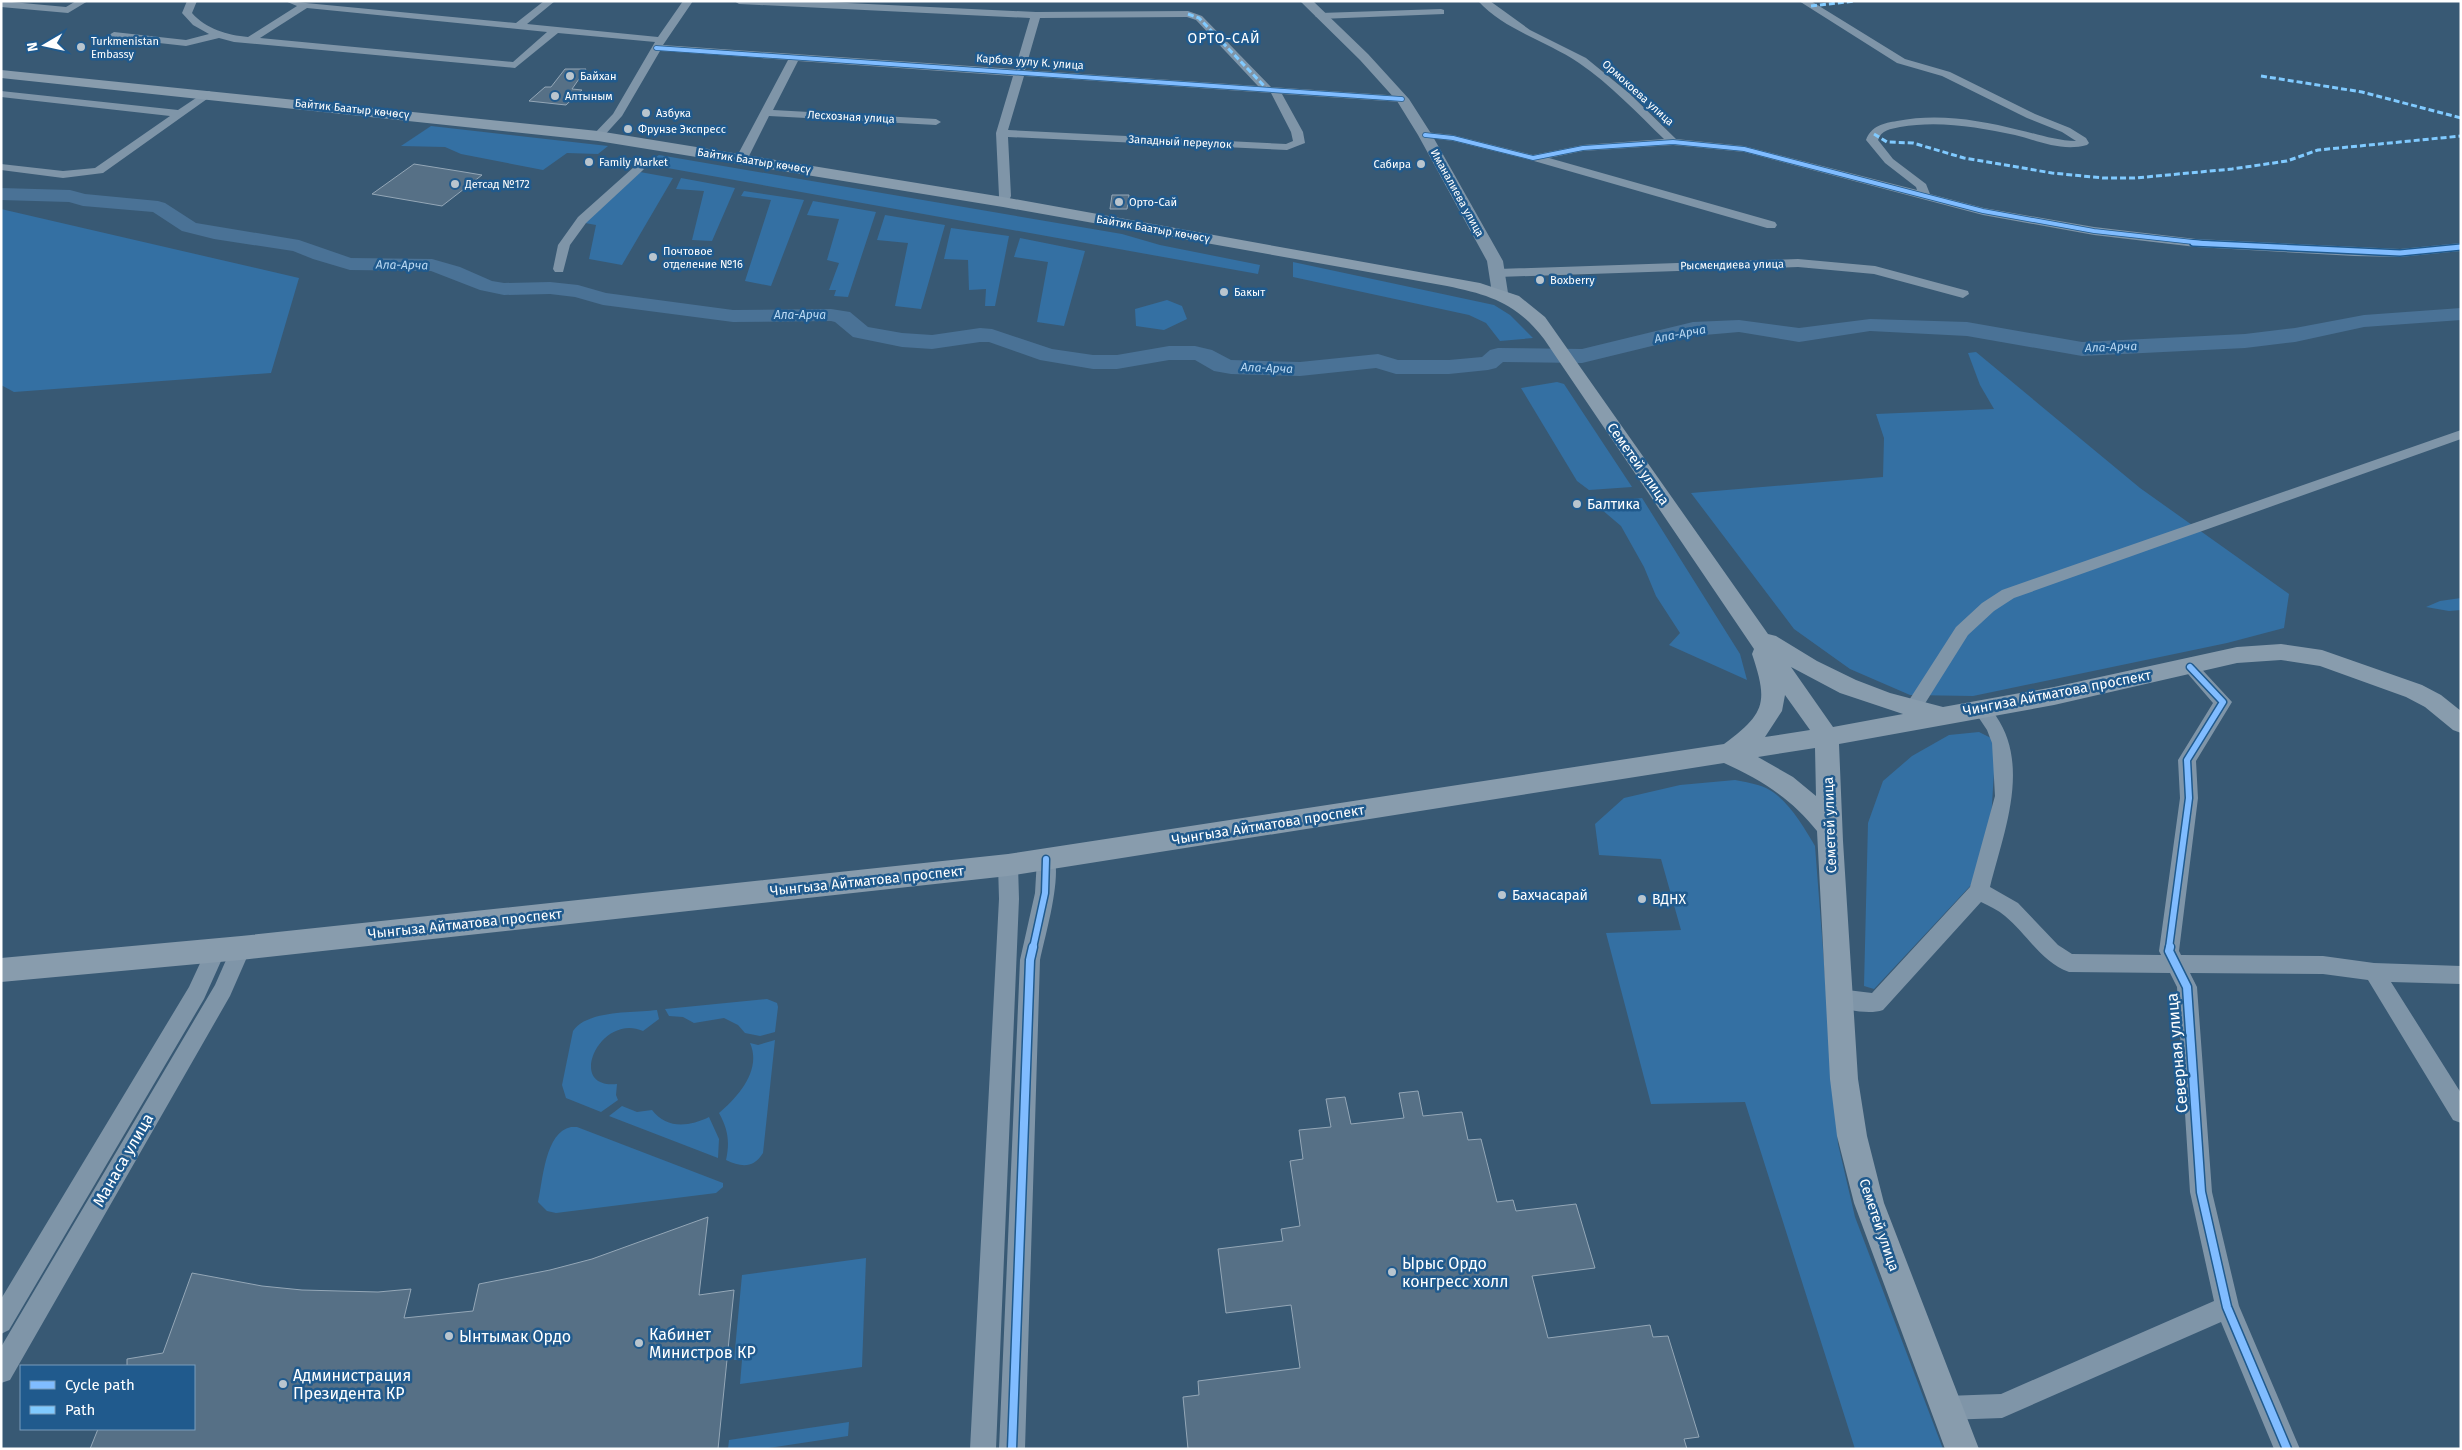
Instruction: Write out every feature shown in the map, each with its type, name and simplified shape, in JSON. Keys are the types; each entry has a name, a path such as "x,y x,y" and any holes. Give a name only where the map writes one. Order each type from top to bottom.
{"main road":[{"name":"Байтик Баатыр көчөсү","path":"1,74 209,94 598,136 1003,202 1462,284 1500,293"},
{"name":"Семетей улица","path":"1500,293 1521,303 1549,331 1578,377 1827,737 1830,828 1844,1079 1852,1136 1869,1203 1962,1449"},
{"path":"1758,635 1839,684 1877,699 1944,715"},
{"path":"1758,635 1774,692 1773,702 1762,724 1728,754 1756,766 1790,787 1816,809 1830,828"},
{"name":"Чингиза Айтматова проспект","path":"1728,754 2054,696 2237,655 2281,652 2322,658 2383,678 2433,701 2461,724"},
{"name":"Чынгыза Айтматова проспект","path":"1,970 241,948 1008,865 1728,754"}],"street":[{"path":"1,4 68,10 83,1"},
{"path":"192,1 188,13 192,18 199,25 220,35 251,40 515,65 556,29"},
{"name":"Карбоз уулу К. улица","path":"290,1 304,5 519,25 658,44 795,57 1020,71 1402,99"},
{"path":"367,11 381,1"},
{"path":"519,25 550,1"},
{"path":"598,136 617,116 658,44 688,1"},
{"path":"739,1 1036,15 1188,14 1199,18 1272,90"},
{"path":"1180,1 1188,14"},
{"name":"Иманалиева улица","path":"1306,1 1364,57 1402,99 1425,135 1488,250 1498,273 1500,293"},
{"name":"Ормокоева улица","path":"1483,1 1526,32 1582,60 1626,96 1673,142"},
{"path":"1804,1 1901,60 1946,74 2031,116 2066,130 2082,140 2083,143 2066,145 1990,128 1937,121 1895,124 1876,132 1872,140 1878,148 1922,186 1924,195"},
{"path":"251,40 304,5"},
{"path":"1320,16 1441,12"},
{"path":"1003,202 1005,196 1002,133 1036,15"},
{"path":"114,35 186,44 220,35"},
{"path":"742,158 795,57"},
{"name":"Западный переулок","path":"1002,133 1286,147 1300,143 1297,132 1272,90"},
{"path":"1,94 181,114"},
{"path":"1,167 66,175 99,171 209,94"},
{"name":"Лесхозная улица","path":"767,113 936,122"},
{"path":"1634,144 1654,136 1658,132 1657,127"},
{"path":"1425,135 1453,138 1533,158 1771,224"},
{"path":"1533,158 1583,148 1673,142 1744,148 1924,195 2040,222 2196,243 2400,253 2461,247"},
{"path":"559,269 564,245 582,220 638,169"},
{"name":"Рысмендиева улица","path":"1498,273 1798,263 1875,270 1963,294"},
{"path":"1913,708 1962,631 1988,607 2008,594 2461,434"},
{"name":"Северная улица","path":"2190,666 2223,702 2187,760 2190,798 2169,951 2187,987 2201,1192 2227,1307 2287,1449"},
{"path":"1839,998 1876,1003 1979,890 2004,796 2001,743 1995,728 1982,709"},
{"path":"1010,1448 1030,960 1045,893 1046,859"},
{"path":"984,1449 1006,963 1008,865"},
{"path":"1979,890 2011,909 2052,951 2069,963 2324,965 2374,972 2461,975"},
{"name":"Манаса улица","path":"1,1371 223,990 241,948"},
{"name":"Манаса улица","path":"1,1322 197,993 216,950"},
{"path":"1006,963 1030,960"},
{"path":"2374,972 2461,1113"},
{"path":"1946,1408 2002,1406 2227,1307"}],"shaded area":[{"path":"431,126 608,146 598,154 567,153 543,170 461,154 445,147 401,146"},
{"path":"659,155 1122,234 1160,245 1260,265 1258,274 645,164"},
{"path":"640,172 673,178 622,265 589,259 596,225 585,223"},
{"path":"681,178 735,188 712,241 692,240 704,191 676,189"},
{"path":"744,191 804,200 771,286 745,281 771,200 741,196"},
{"path":"813,201 876,212 848,297 834,296 836,290 829,290 839,263 827,260 839,219 807,215"},
{"path":"1,209 299,278 271,373 14,392 1,385"},
{"path":"885,215 945,225 921,309 895,306 908,243 877,240"},
{"path":"951,228 1009,236 995,306 985,306 986,289 969,290 968,260 944,259"},
{"path":"1020,238 1085,251 1064,326 1037,322 1048,262 1014,257"},
{"path":"1293,262 1494,305 1510,315 1533,338 1500,341 1486,323 1469,315 1293,277"},
{"path":"1167,300 1182,306 1187,319 1164,330 1136,326 1135,309"},
{"path":"1976,352 2140,488 2289,594 2284,628 2227,643 1973,696 1910,695 1850,669 1794,629 1691,493 1883,477 1884,438 1876,414 1994,409 1980,385 1968,353"},
{"path":"1557,382 1564,384 1632,487 1589,490 1577,481 1521,388"},
{"path":"1642,498 1740,654 1747,680 1669,645 1680,633 1656,596 1644,567 1621,526 1594,503"},
{"path":"2461,598 2461,610 2449,611 2426,607 2440,601"},
{"path":"1979,732 1991,738 1995,756 1991,820 1972,884 1874,989 1864,986 1868,823 1883,781 1912,756 1949,735"},
{"path":"1735,780 1759,785 1774,793 1788,806 1815,846 1838,1144 1855,1217 1943,1449 1855,1449 1745,1102 1651,1104 1606,933 1681,930 1661,859 1599,855 1595,824 1624,798 1680,785"},
{"path":"767,999 777,1003 778,1007 775,1032 760,1036 745,1033 738,1025 724,1018 694,1023 683,1017 669,1016 665,1009"},
{"path":"657,1010 659,1019 643,1031 627,1028 613,1032 602,1041 594,1053 591,1065 593,1076 601,1083 617,1084 616,1095 618,1100 601,1112 566,1098 562,1085 573,1031 580,1024 599,1016"},
{"path":"775,1040 763,1153 751,1164 737,1164 726,1160 727,1136 719,1113 734,1099 750,1073 753,1053 750,1043 758,1045"},
{"path":"622,1106 637,1112 652,1110 664,1121 678,1124 694,1123 709,1117 719,1139 718,1158 609,1116"},
{"path":"571,1127 577,1127 723,1183 723,1187 716,1193 556,1213 547,1211 538,1202 550,1147 562,1131"},
{"path":"866,1258 862,1367 740,1384 742,1360 734,1360 742,1275"},
{"path":"849,1422 848,1436 762,1449 728,1449 729,1440"}],"building":[{"path":"565,69 586,69 572,89 582,90 566,105 529,101 545,87 551,87"},
{"name":"Детсад №172","path":"414,164 482,175 442,206 372,194"},
{"name":"Орто-Сай","path":"1112,195 1129,195 1127,209 1110,209"},
{"name":"Ырыс Ордо конгресс холл","path":"1418,1091 1423,1116 1462,1112 1468,1140 1481,1139 1497,1202 1513,1200 1516,1211 1576,1204 1595,1268 1532,1276 1548,1338 1650,1325 1653,1337 1668,1336 1699,1437 1684,1439 1687,1449 1188,1449 1183,1397 1199,1395 1198,1381 1300,1368 1291,1305 1226,1313 1218,1249 1283,1241 1281,1229 1300,1226 1290,1161 1303,1159 1299,1130 1331,1127 1326,1099 1345,1097 1351,1124 1404,1118 1399,1093"},
{"name":"Ынтымак Ордо","path":"708,1217 699,1295 734,1290 718,1449 90,1449 98,1430 195,1430 195,1365 127,1365 127,1359 163,1353 192,1273 262,1286 302,1290 378,1292 411,1289 404,1318 473,1311 479,1284 550,1270 592,1259"}],"waterway":[{"name":"Ала-Арча","path":"1,194 70,196 83,200 158,207 189,227 214,233 277,241 299,246 350,264 432,265 453,271 487,286 504,289 550,288 578,291 603,299 733,316 831,315 842,317 861,332 902,340 932,342 980,335 992,336 1048,355 1093,362 1117,362 1169,353 1195,353 1204,355 1222,366 1231,367 1300,369 1324,365 1378,361 1396,367 1449,367 1488,363 1498,355 1582,356 1693,329 1739,326 1799,335 1870,325 1967,329 2082,349 2245,341 2295,335 2364,321 2461,314"}],"marked path":[{"path":"1811,6 1855,1"},
{"path":"1188,14 1199,18 1268,90"},
{"path":"2261,76 2362,92 2461,118"},
{"path":"1874,134 1887,142 1913,143 1964,158 2052,173 2103,178 2135,178 2232,169 2287,161 2305,153 2318,150 2461,136"}],"cycle path":[{"path":"656,48 1402,99"},
{"path":"1425,135 1453,138 1533,158 1583,148 1673,142 1744,149 1983,211 2094,231 2196,243 2400,253 2461,247"},
{"path":"2190,667 2223,702 2187,760 2189,798 2169,951 2187,987 2201,1192 2227,1307 2287,1449"},
{"path":"1012,1449 1030,960 1045,893 1046,859"}],"place":[{"name":"Turkmenistan Embassy","path":"81,47"},
{"name":"Байхан","path":"570,76"},
{"name":"Алтыным","path":"555,96"},
{"name":"Азбука","path":"646,113"},
{"name":"Фрунзе Экспресс","path":"628,129"},
{"name":"Family Market","path":"589,162"},
{"name":"Сабира","path":"1421,164"},
{"name":"Детсад №172","path":"455,184"},
{"name":"Орто-Сай","path":"1119,202"},
{"name":"Почтовое отделение №16","path":"653,257"},
{"name":"Boxberry","path":"1540,280"},
{"name":"Бакыт","path":"1224,292"},
{"name":"Балтика","path":"1577,504"},
{"name":"Бахчасарай","path":"1502,895"},
{"name":"ВДНХ","path":"1642,899"},
{"name":"Ырыс Ордо конгресс холл","path":"1392,1272"},
{"name":"Ынтымак Ордо","path":"449,1336"},
{"name":"Кабинет Министров КР","path":"639,1343"},
{"name":"Администрация Президента КР","path":"283,1384"}],"district":[{"name":"ОРТО-САЙ","path":"1224,38"}]}
